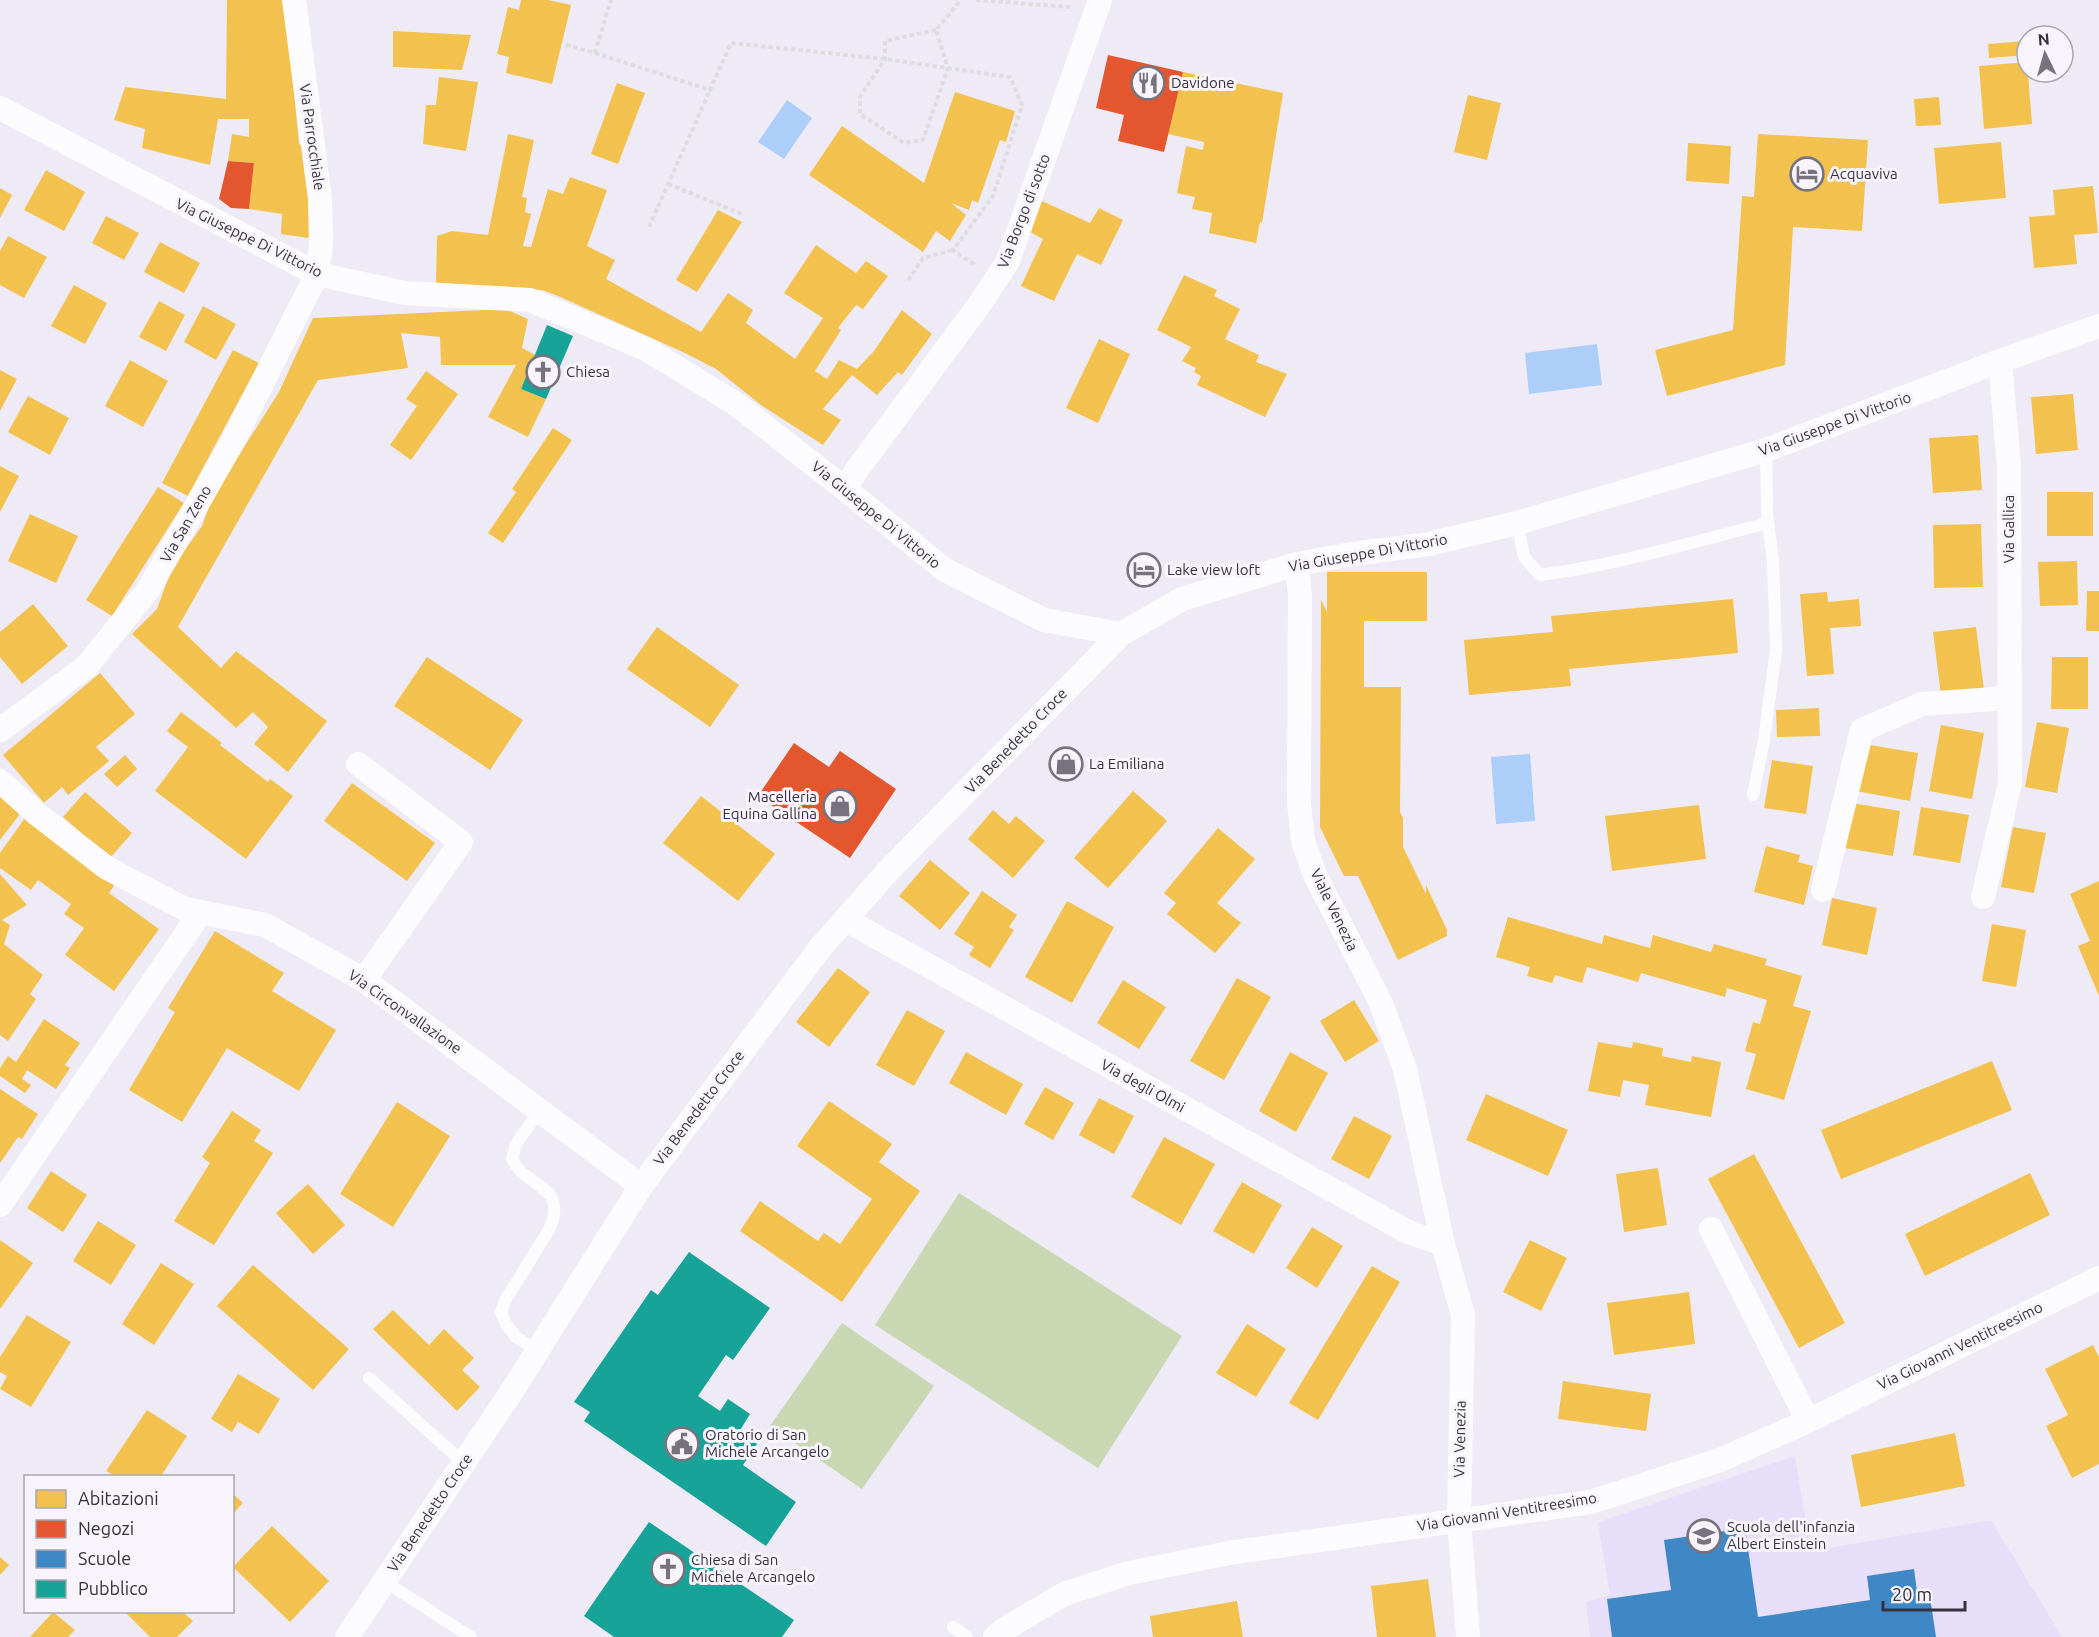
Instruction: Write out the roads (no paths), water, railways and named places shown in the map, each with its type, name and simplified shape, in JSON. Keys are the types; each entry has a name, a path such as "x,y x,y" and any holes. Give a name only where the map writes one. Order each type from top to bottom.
{"street":[{"name":"Via Parrocchiale","path":"294,0 320,199 321,245 317,274"},
{"name":"Via Borgo di sotto","path":"845,489 979,306 1008,261 1100,0"},
{"name":"Via Giuseppe Di Vittorio","path":"0,108 317,274 405,293 530,300 646,349 736,404 945,570 1044,620 1121,634 1182,599 1297,564 1429,544 1517,523 1766,450 2099,326"},
{"name":"Via San Zeno","path":"0,730 86,667 148,590 231,445 317,274"},
{"name":"Via Gallica","path":"1983,897 2010,783 2009,467 2000,361"},
{"name":"Viale Venezia","path":"1297,564 1300,596 1299,803 1303,841 1316,875 1380,1001 1405,1069 1443,1244"},
{"name":"Via Benedetto Croce","path":"347,1637 538,1351 641,1186 821,947 889,870 1121,634"},
{"path":"1823,890 1862,730 1922,704 2009,698"},
{"path":"358,764 461,842 364,980"},
{"name":"Via Circonvallazione","path":"0,781 37,814 106,868 185,909 265,925 364,980 641,1186"},
{"path":"0,1205 201,912"},
{"name":"Via degli Olmi","path":"846,920 1408,1232 1443,1244"},
{"path":"1711,1229 1808,1421"},
{"name":"Via Venezia","path":"1443,1244 1463,1315 1458,1520 1468,1637"},
{"name":"Via Giovanni Ventitreesimo","path":"995,1637 1065,1594 1129,1572 1228,1553 1591,1502 1719,1460 1808,1421 2099,1278"}],"lane":[{"path":"1753,795 1764,740 1776,651 1766,450"},
{"path":"1517,523 1524,557 1540,575 1565,572 1768,523"},
{"path":"538,1351 516,1337 506,1324 501,1312 506,1299 555,1218 555,1207 546,1189 515,1166 512,1158 516,1144 540,1110"},
{"path":"369,1378 464,1463"},
{"path":"384,1581 471,1637"},
{"path":"953,1628 967,1637"}],"water":[{"path":"787,100 812,118 784,159 758,142"},
{"path":"1597,344 1602,385 1529,394 1525,353"},
{"path":"1530,754 1535,821 1496,824 1491,757"}],"place":[{"name":"Davidone","path":"1148,83"},
{"name":"Acquaviva","path":"1807,174"},
{"name":"Chiesa","path":"543,372"},
{"name":"Lake view loft","path":"1144,570"},
{"name":"La Emiliana","path":"1066,764"},
{"name":"Macelleria Equina Gallina","path":"840,806"},
{"name":"Oratorio di San Michele Arcangelo","path":"682,1444"},
{"name":"Scuola dell'infanzia Albert Einstein","path":"1704,1536"},
{"name":"Chiesa di San Michele Arcangelo","path":"668,1569"}]}
